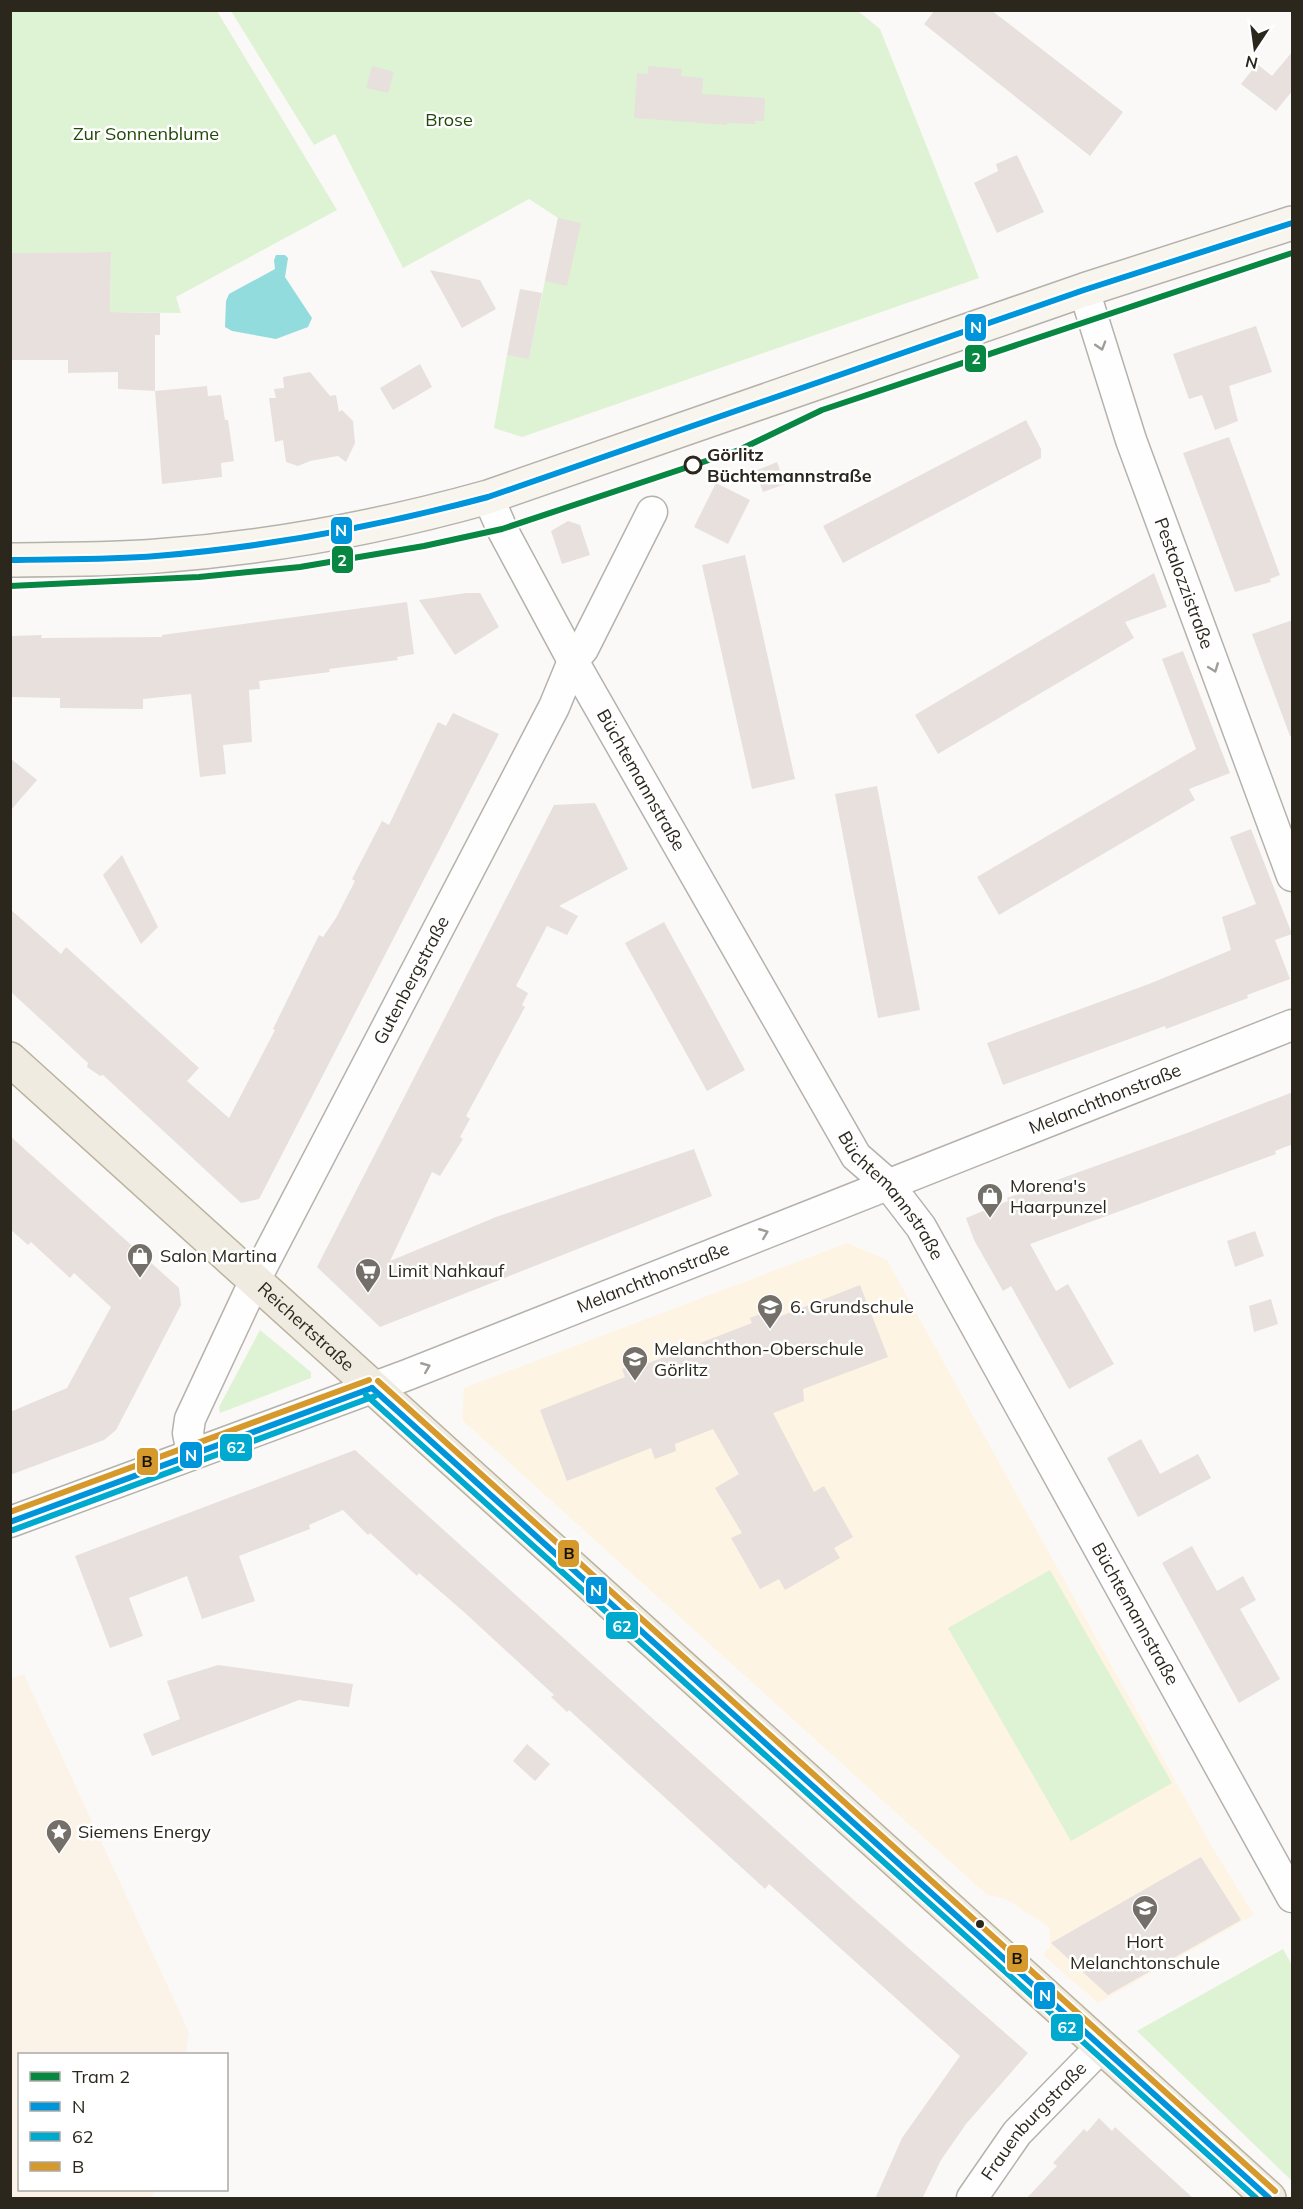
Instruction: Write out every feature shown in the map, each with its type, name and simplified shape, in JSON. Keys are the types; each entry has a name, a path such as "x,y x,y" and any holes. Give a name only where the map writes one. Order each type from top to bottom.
{"main road":[{"path":"10,560 156,556 240,548 426,514 488,497 1083,290 1293,223"},
{"name":"Reichertstraße","path":"10,1059 1269,2199"}],"street":[{"name":"Pestalozzistraße","path":"1083,290 1135,451 1293,876"},
{"name":"Büchtemannstraße","path":"488,497 502,529 573,660 850,1146 856,1156 888,1184 921,1227 932,1246 1293,1897"},
{"name":"Gutenbergstraße","path":"192,1453 188,1432 190,1419 255,1280 554,707 573,660 583,649 652,512"},
{"name":"Melanchthonstraße","path":"10,1522 372,1388 1293,1025"},
{"name":"Frauenburgstraße","path":"972,2199 1017,2133 1100,2048"}],"shaded area":[{"path":"847,1243 887,1260 1211,1845 1254,1915 1098,2003 1043,1955 1050,1947 1049,1927 1006,1899 987,1895 462,1420 464,1388"},
{"name":"Siemens Energy","path":"24,1674 189,2032 186,2053 18,2053 18,2191 154,2191 151,2198 11,2198 10,1679"}],"green space":[{"name":"Zur Sonnenblume","path":"10,11 217,11 337,210 176,297 181,313 110,312 111,252 11,253"},
{"name":"Brose","path":"231,11 858,11 880,29 979,278 522,437 494,428 507,355 529,358 558,218 529,199 403,268 335,134 314,145"},
{"path":"260,1330 311,1372 311,1378 220,1413 219,1407"},
{"path":"1050,1570 1172,1783 1071,1841 948,1628"},
{"path":"1283,1949 1292,1965 1292,2181 1137,2031"}],"water":[{"path":"276,255 285,255 288,258 285,277 312,318 308,327 276,339 232,331 225,327 226,301 229,294 275,269"}],"building":[{"path":"935,10 991,10 1123,112 1090,156 924,24"},
{"path":"1293,51 1293,90 1276,111 1241,84 1257,64 1272,76"},
{"path":"372,66 394,72 388,93 366,88"},
{"path":"648,66 682,69 681,76 703,78 702,94 765,98 764,121 755,121 755,124 727,123 727,125 634,118 637,73 648,74"},
{"path":"1017,155 1044,212 997,233 974,183 998,171 996,164"},
{"path":"558,218 581,223 567,286 545,281"},
{"path":"111,252 110,312 160,313 160,335 155,335 155,391 118,389 118,372 68,373 68,360 10,360 10,253"},
{"path":"430,270 480,280 496,309 462,328"},
{"path":"520,289 542,293 529,359 507,355"},
{"path":"1256,326 1272,372 1229,386 1238,421 1215,430 1202,395 1189,399 1173,354"},
{"path":"420,364 432,387 393,410 380,388"},
{"path":"310,372 330,396 336,395 339,412 342,410 353,421 355,443 346,462 338,456 310,461 298,466 286,462 283,440 275,442 269,398 276,398 274,389 284,388 283,377"},
{"path":"207,386 208,396 221,395 225,420 228,420 234,461 221,463 222,477 162,484 155,391"},
{"path":"1026,420 1041,449 1041,458 843,563 823,526"},
{"path":"1229,437 1280,575 1270,579 1271,582 1235,592 1183,453"},
{"path":"777,462 785,484 763,492 755,471"},
{"path":"716,483 750,500 728,544 694,527"},
{"path":"568,521 580,525 590,555 562,564 551,531"},
{"path":"745,555 795,779 752,789 702,565"},
{"path":"1154,573 1167,607 1125,622 1134,638 938,754 915,715"},
{"path":"480,593 499,627 455,655 419,600"},
{"path":"407,602 414,654 397,657 398,660 329,669 330,672 259,681 260,689 249,690 252,742 223,745 226,774 200,777 191,694 143,699 143,709 60,708 60,698 10,697 10,636 162,637 162,635"},
{"path":"1293,620 1293,735 1290,736 1252,634"},
{"path":"1183,651 1230,773 1189,789 1195,800 999,915 977,877 1196,749 1162,659"},
{"path":"453,713 499,734 259,1199 241,1203 103,1075 100,1076 87,1067 88,1063 10,991 10,909 61,954 66,947 199,1068 187,1081 229,1118 275,1030 273,1029 319,935 323,937 336,918 355,881 352,879 382,821 389,825 438,722 446,726"},
{"path":"10,758 37,780 10,811"},
{"path":"877,786 920,1010 878,1018 835,794"},
{"path":"595,803 628,869 559,906 578,916 567,935 547,926 516,986 528,993 522,1005 525,1007 466,1116 470,1119 460,1137 463,1139 440,1176 432,1172 390,1261 496,1217 694,1149 712,1196 380,1327 317,1267 554,805"},
{"path":"1251,829 1292,934 1275,940 1290,979 1247,995 1248,998 1166,1029 1165,1026 1003,1085 987,1043 1149,984 1231,950 1222,917 1256,904 1230,837"},
{"path":"122,855 158,927 141,944 103,875"},
{"path":"664,922 745,1070 707,1091 625,943"},
{"path":"1293,1092 1293,1144 1275,1151 1276,1154 1030,1244 1056,1291 1068,1284 1114,1364 1069,1389 1011,1286 1003,1291 974,1240 966,1218 1008,1201 1007,1198"},
{"path":"10,1136 179,1288 181,1305 116,1430 104,1440 10,1475 10,1412 67,1388 111,1307 74,1273 70,1278 31,1242 28,1245 10,1229"},
{"path":"1255,1231 1264,1256 1235,1267 1227,1241"},
{"path":"860,1285 888,1357 803,1389 804,1401 773,1413 814,1492 824,1486 853,1537 834,1548 840,1558 785,1590 779,1579 760,1589 731,1538 742,1533 715,1488 739,1474 713,1429 675,1444 676,1451 655,1459 651,1448 567,1481 540,1410 625,1377 622,1369 645,1360 646,1364 752,1323 750,1318 772,1309 776,1318"},
{"path":"1271,1299 1278,1324 1254,1332 1249,1306"},
{"path":"1141,1439 1160,1474 1198,1454 1211,1478 1138,1517 1107,1458"},
{"path":"355,1450 856,1902 1028,2053 966,2124 941,2160 922,2199 875,2199 902,2138 960,2056 769,1884 765,1889 569,1710 567,1712 551,1697 554,1695 464,1612 419,1573 417,1576 370,1533 368,1535 343,1510 309,1525 310,1529 239,1556 255,1601 202,1619 187,1576 129,1598 143,1636 110,1648 75,1556"},
{"path":"1192,1546 1217,1591 1243,1576 1256,1600 1240,1609 1280,1679 1239,1703 1162,1563"},
{"path":"218,1665 353,1684 349,1707 299,1700 152,1756 143,1734 180,1719 167,1681"},
{"path":"527,1744 550,1764 535,1781 513,1761"},
{"name":"Hort Melanchtonschule","path":"1201,1857 1241,1920 1108,1995 1051,1943"},
{"path":"1099,2118 1112,2131 1115,2127 1194,2199 1026,2199 1057,2166 1053,2163 1084,2129 1087,2132"}],"tram line":[{"name":"2","path":"10,586 199,577 300,567 424,546 502,529 739,450 822,410 1292,253"}],"transit line":[{"name":"N","path":"10,560 138,557 240,547 365,526 488,497 1084,290 1292,223"},
{"name":"B","path":"10,1512 369,1380"},
{"name":"B","path":"378,1381 1275,2191"},
{"name":"N","path":"372,1388 1269,2198"},
{"name":"N","path":"10,1522 372,1388"},
{"name":"62","path":"366,1395 1256,2198"},
{"name":"62","path":"13,1530 375,1396"}],"place":[{"name":"Görlitz Büchtemannstraße","path":"693,465"},
{"name":"Morena's Haarpunzel","path":"990,1219"},
{"name":"Salon Martina","path":"140,1279"},
{"name":"Limit Nahkauf","path":"368,1294"},
{"name":"6. Grundschule","path":"770,1330"},
{"name":"Melanchthon-Oberschule Görlitz","path":"635,1382"},
{"name":"Siemens Energy","path":"59,1855"},
{"name":"Hort Melanchtonschule","path":"1145,1931"}]}
